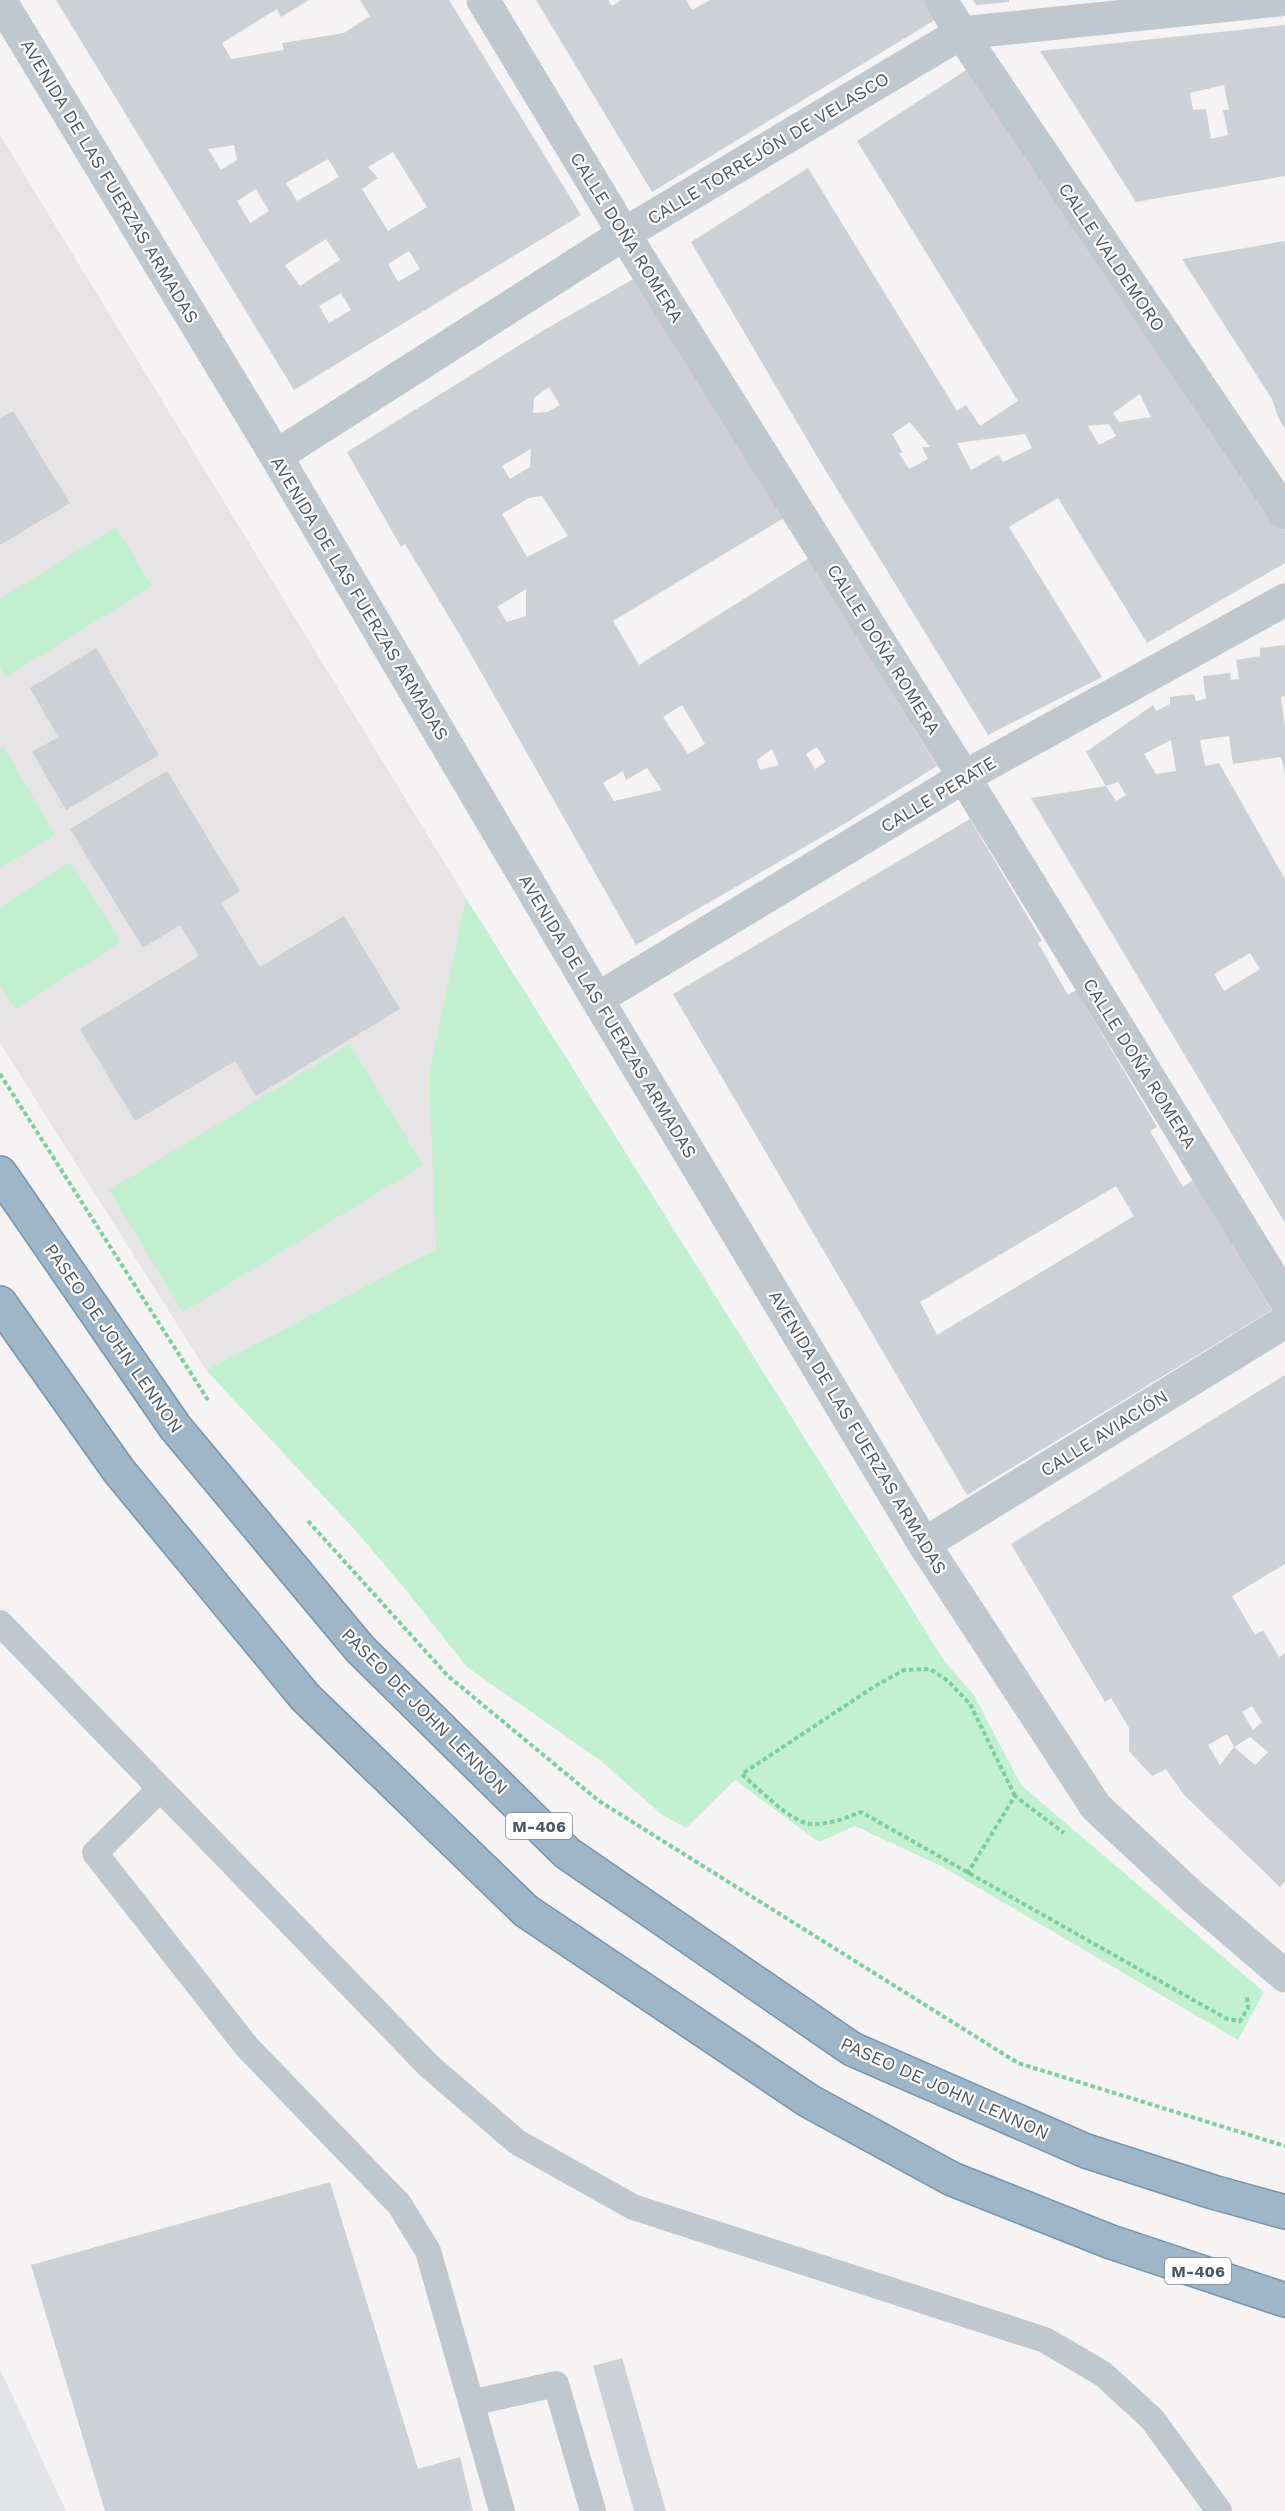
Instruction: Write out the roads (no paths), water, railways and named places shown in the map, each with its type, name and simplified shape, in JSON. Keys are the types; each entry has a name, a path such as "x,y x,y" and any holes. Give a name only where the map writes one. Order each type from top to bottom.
{"highway":[{"name":"PASEO DE JOHN LENNON","path":"0,1173 189,1445 360,1649 567,1853 852,2049 1086,2151 1213,2192 1285,2212"},
{"name":"M-406","path":"0,1303 119,1471 305,1697 526,1911 809,2101 952,2179 1111,2242 1285,2300"}],"street":[{"name":"AVENIDA DE LAS FUERZAS ARMADAS","path":"0,0 276,456 597,999 924,1544 1096,1807 1194,1898 1285,1976"},
{"name":"CALLE DOÑA ROMERA","path":"483,0 624,234 964,777 1285,1299"},
{"name":"CALLE VALDEMORO","path":"941,0 1285,513"},
{"name":"CALLE TORREJÓN DE VELASCO","path":"276,456 624,234 961,33 1279,0"},
{"name":"CALLE PERATE","path":"597,999 964,777 1285,600"},
{"name":"CALLE AVIACIÓN","path":"924,1544 1285,1322"}],"lane":[{"path":"0,1623 429,2066 517,2142 633,2206 1045,2340 1103,2374 1152,2419 1219,2511"},
{"path":"160,1789 95,1852 247,2047 399,2204 428,2251 502,2511"},
{"path":"471,2403 556,2384 593,2511"}]}
